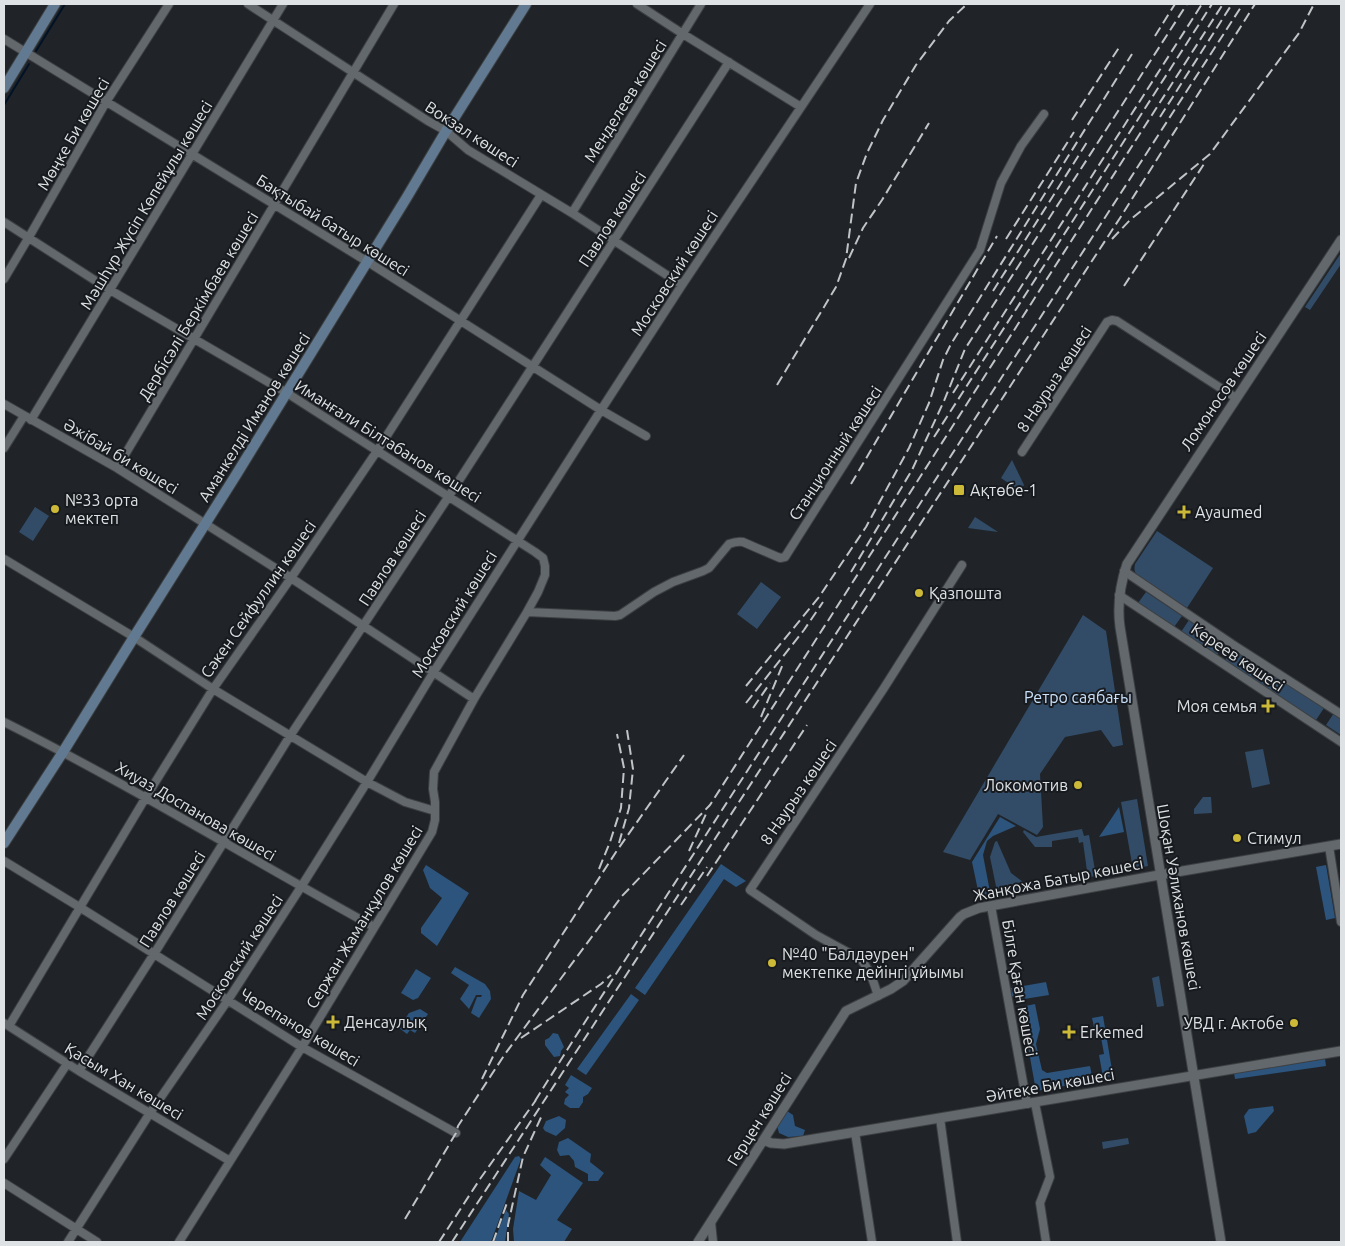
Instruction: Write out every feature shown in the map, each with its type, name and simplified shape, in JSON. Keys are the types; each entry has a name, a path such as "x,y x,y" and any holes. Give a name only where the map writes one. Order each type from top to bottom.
{"main road":[{"path":"4,88 55,4"},
{"name":"Аманкелді Иманов көшесі","path":"4,843 64,752 526,4"}],"street":[{"name":"Мөңке Би көшесі","path":"4,279 106,102 168,4"},
{"name":"Вокзал көшесі","path":"248,4 446,131 468,150 572,213 682,285"},
{"name":"Мәшһүр Жүсіп Көпейұлы көшесі","path":"4,448 28,418 110,290 283,4"},
{"name":"Дербісәлі Беркімбаев көшесі","path":"118,468 394,4"},
{"path":"637,4 801,107"},
{"name":"Менделеев көшесі","path":"572,213 702,4"},
{"name":"Московский көшесі","path":"68,1242 150,1113 228,1000 301,887 433,673 601,410 682,285 870,4"},
{"name":"Бақтыбай батыр көшесі","path":"4,39 368,262 601,410 646,436"},
{"name":"Павлов көшесі","path":"79,1071 290,736 449,496 729,62"},
{"name":"Станционный көшесі","path":"527,612 620,615 654,592 673,582 703,572 733,542 743,542 780,558 785,557 980,250 988,230 1001,183 1020,146 1044,114"},
{"name":"Сәкен Сейфуллин көшесі","path":"6,1025 80,908 213,689 377,451 541,195"},
{"name":"Иманғали Білтабанов көшесі","path":"4,222 110,290 286,393 449,496 542,558 546,566"},
{"name":"Ломоносов көшесі","path":"1130,558 1341,240"},
{"name":"8 Наурыз көшесі","path":"1022,452 1107,322 1112,320 1117,321 1236,398"},
{"name":"Әжібай би көшесі","path":"4,404 118,468 206,523 474,699"},
{"name":"Шоқан Уәлиханов көшесі","path":"1130,558 1124,571 1119,595 1120,627 1221,1242"},
{"path":"4,559 134,637 213,689 367,782 405,802 435,811"},
{"name":"8 Наурыз көшесі","path":"878,996 865,963 816,935 750,890 884,688 962,565"},
{"name":"Сержан Жаманқұлов көшесі","path":"179,1242 302,1047 432,832 435,820 434,772 474,699 527,612 545,575 546,566"},
{"name":"Кереев көшесі","path":"1124,571 1341,714"},
{"name":"Кереев көшесі","path":"1119,595 1341,742"},
{"name":"Хиуаз Доспанова көшесі","path":"4,722 146,797 374,927"},
{"name":"Жанқожа Батыр көшесі","path":"846,1011 892,989 903,981 964,914 979,908 1341,844"},
{"path":"1329,846 1341,922"},
{"name":"Черепанов көшесі","path":"4,861 302,1047 456,1133"},
{"name":"Білге Қаған көшесі","path":"991,906 1031,1103 1050,1177 1040,1203 1046,1242"},
{"name":"Герцен көшесі","path":"698,1242 846,1011"},
{"name":"Қасым Хан көшесі","path":"6,1025 67,1064 230,1161"},
{"name":"Әйтеке Би көшесі","path":"764,1140 771,1143 784,1144 1341,1051"},
{"path":"4,1159 67,1064"},
{"path":"940,1118 957,1242"},
{"path":"855,1132 872,1242"},
{"path":"4,1183 97,1242"},
{"path":"711,1222 713,1242"}],"green space":[{"path":"1341,253 1341,264 1310,310 1305,307"},
{"path":"1012,460 1024,485 1020,491 1001,478"},
{"path":"35,507 49,516 33,541 19,532"},
{"path":"975,517 995,530 998,532 968,528"},
{"path":"1157,531 1213,568 1187,608 1138,576 1135,572 1135,564"},
{"path":"761,582 781,597 757,629 737,614"},
{"path":"1146,592 1182,616 1174,627 1138,603"},
{"name":"Ретро саябағы","path":"1083,615 1106,631 1123,745 1113,747 1101,730 1065,737 1040,774 1043,827 1037,835 998,814 970,860 943,852"},
{"path":"1189,620 1225,643 1217,655 1181,632"},
{"path":"1233,648 1324,708 1316,720 1225,661"},
{"path":"1334,713 1341,718 1341,735 1326,725"},
{"path":"1263,749 1270,784 1252,788 1245,752"},
{"path":"1203,797 1211,797 1212,813 1194,814 1194,809"},
{"path":"1137,799 1148,866 1133,869 1121,802"},
{"path":"1082,829 1084,836 1089,835 1096,876 1076,879 1075,875 1077,873 1087,871 1083,842 1079,843 1078,837 1052,841 1052,847 1035,847 1023,832 1024,830 1036,837"},
{"path":"997,841 1011,873 1023,882 1035,880 1037,889 998,896 990,857"},
{"path":"1159,976 1164,1006 1157,1007 1152,978"},
{"path":"1128,1138 1129,1144 1103,1149 1102,1142"}],"shaded area":[{"path":"1119,807 1124,832 1099,837"},
{"path":"1000,817 1016,826 993,836 987,841 983,855 991,897 980,900 972,862"},
{"path":"721,864 746,881 736,887 724,879 645,995 635,988"},
{"path":"426,865 469,893 437,946 421,933 421,928 442,898 430,888 423,870"},
{"path":"1326,865 1335,918 1326,920 1316,867"},
{"path":"455,967 485,984 490,991 491,999 479,1018 471,1013 477,997 482,995 476,995 469,1009 460,999 469,985 451,973"},
{"path":"416,969 431,978 418,998 413,1000 401,993"},
{"path":"1046,982 1049,995 1018,1000 1012,996 1011,988"},
{"path":"631,994 639,1000 586,1075 577,1069"},
{"path":"1035,1004 1040,1029 1036,1044 1042,1070 1047,1073 1090,1066 1093,1081 1036,1091 1021,1007"},
{"path":"420,1009 428,1014 415,1033 410,1030 407,1034 399,1028 409,1013"},
{"path":"1103,1016 1113,1076 1103,1077 1099,1055 1104,1054 1099,1026 1094,1027 1092,1018"},
{"path":"553,1033 558,1034 564,1047 560,1056 554,1057 545,1045 545,1040"},
{"path":"1325,1059 1326,1066 1235,1079 1234,1073"},
{"path":"571,1075 592,1088 583,1097 583,1102 579,1108 570,1108 564,1104 565,1099 569,1095 565,1092 569,1088 565,1085"},
{"path":"1273,1106 1274,1111 1256,1132 1248,1134 1244,1116 1249,1109"},
{"path":"787,1111 793,1115 795,1126 805,1130 803,1136 788,1137 779,1133 777,1126"},
{"path":"559,1116 566,1120 565,1128 556,1136 545,1131 543,1128 546,1121"},
{"path":"568,1138 591,1154 590,1162 604,1173 598,1181 588,1181 588,1174 575,1167 574,1161 569,1155 560,1156 557,1150 559,1142"},
{"path":"519,1156 521,1159 491,1242 460,1242 515,1157"},
{"path":"545,1157 583,1183 557,1220 572,1229 564,1242 514,1242 513,1229 519,1191 536,1200 551,1175 540,1165"},
{"path":"506,1210 509,1214 505,1242 494,1242"}],"waterway":[{"path":"36,51 65,4"},
{"path":"4,105 29,64"}],"railway":[{"path":"777,385 836,287 846,259 856,183 867,153 883,120 916,65 949,21 967,4"},
{"path":"1155,36 1175,4"},
{"path":"851,572 912,470 944,401 965,349 1187,4"},
{"path":"953,393 1202,4"},
{"path":"934,437 1212,4"},
{"path":"405,1219 456,1133 458,1126 505,1054 622,896 710,805 1223,4"},
{"path":"1160,117 1232,4"},
{"path":"535,1101 1243,4"},
{"path":"452,1242 1120,218 1255,4"},
{"path":"1112,239 1130,220 1210,154 1299,33 1314,4"},
{"path":"1072,120 1120,46"},
{"path":"746,686 819,597 866,527 909,448 929,403 943,360 951,344 1132,54"},
{"path":"849,258 863,228 929,123"},
{"path":"1006,239 1074,132"},
{"path":"993,291 1089,139"},
{"path":"1124,286 1206,161"},
{"path":"851,484 997,236"},
{"path":"746,703 804,630 823,602"},
{"path":"761,717 783,664"},
{"path":"753,708 770,683"},
{"path":"707,876 807,725"},
{"path":"619,843 629,808 633,769 627,730"},
{"path":"599,869 621,808 624,768 617,734"},
{"path":"482,1079 523,995 616,852 684,755"},
{"path":"689,851 706,814"},
{"path":"681,905 707,867"},
{"path":"521,1038 601,984 611,975"},
{"path":"439,1242 480,1179 536,1100"},
{"path":"508,1242 508,1225 523,1157 543,1113"},
{"path":"493,1242 508,1200"}],"place":[{"name":"Ақтөбе-1","path":"959,490"},
{"name":"№33 орта мектеп","path":"55,509"},
{"name":"Ayaumed","path":"1184,512"},
{"name":"Қазпошта","path":"919,593"},
{"name":"Моя семья","path":"1268,706"},
{"name":"Локомотив","path":"1078,785"},
{"name":"Стимул","path":"1237,838"},
{"name":"№40 \"Балдәурен\" мектепке дейінгі ұйымы","path":"772,963"},
{"name":"Денсаулық","path":"333,1022"},
{"name":"УВД г. Актобе","path":"1294,1023"},
{"name":"Erkemed","path":"1069,1032"}]}
